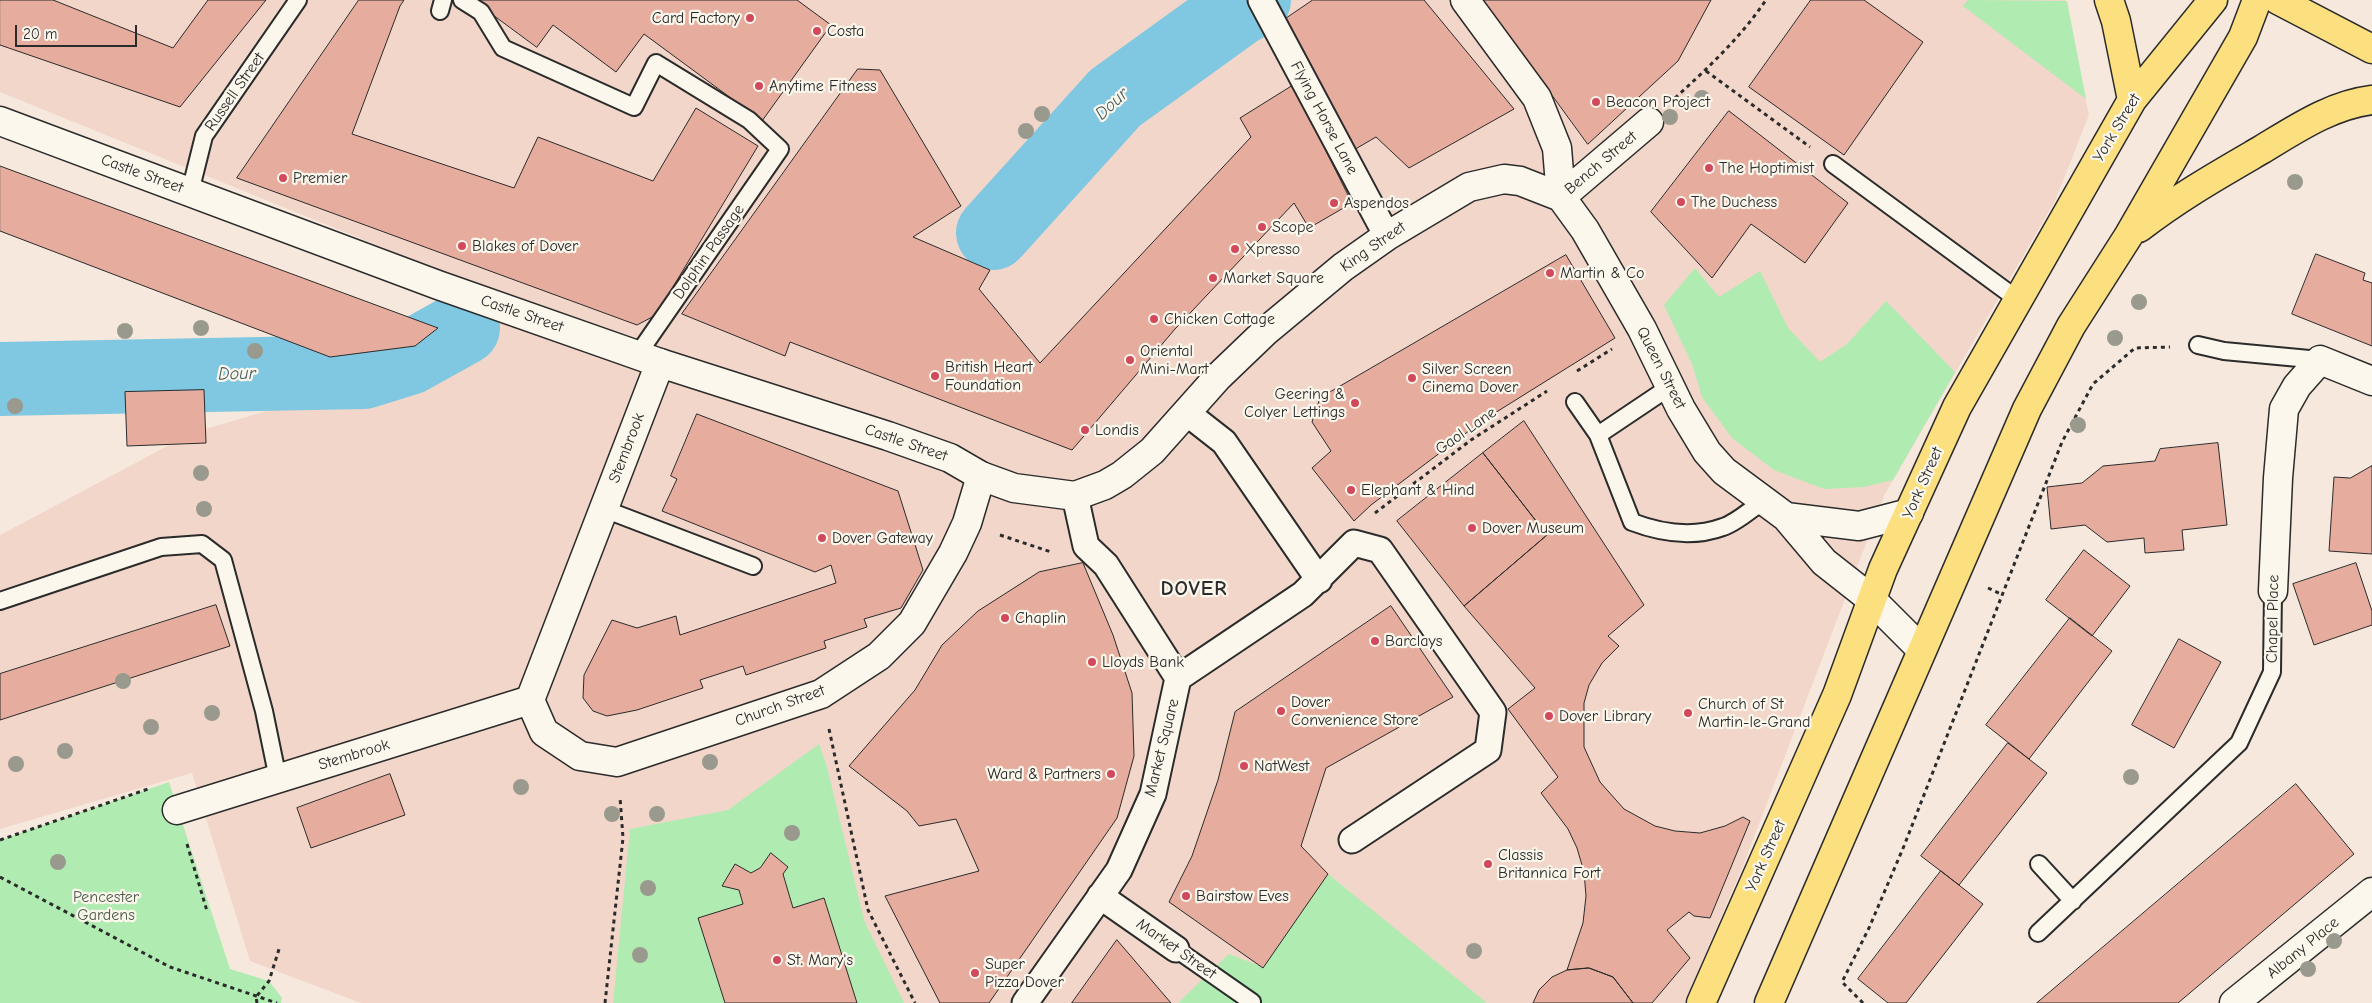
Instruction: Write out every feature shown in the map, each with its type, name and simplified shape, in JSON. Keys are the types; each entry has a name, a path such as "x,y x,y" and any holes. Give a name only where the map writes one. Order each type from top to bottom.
{"main road":[{"path":"2109,0 2116,21 2132,100"},
{"name":"York Street","path":"1701,1003 1837,696 1871,599 1956,407 2132,100 2214,0"},
{"path":"1769,1003 1921,649 1965,554 2026,409 2071,326 2130,235 2242,37 2257,0"},
{"path":"2278,0 2372,49"},
{"path":"2130,235 2176,199 2319,116 2356,102 2372,100"}],"street":[{"path":"1465,0 1537,98 1557,148 1561,197"},
{"name":"Flying Horse Lane","path":"1264,5 1387,236"},
{"name":"Castle Street","path":"0,121 438,285 649,359 888,436 950,458 981,476 1014,488 1047,494"},
{"name":"Bench Street","path":"1561,197 1649,122"},
{"name":"King Street","path":"1047,494 1075,496 1122,475 1152,451 1218,377 1266,331 1343,267 1387,236 1451,196 1487,181 1504,179 1520,181 1561,197"},
{"name":"Queen Street","path":"1561,197 1585,230 1642,329 1681,409 1707,452 1724,472 1762,502 1786,517 1824,562 1871,599 1921,649"},
{"name":"Stembrook","path":"177,810 530,700 604,508 649,359"},
{"path":"2320,360 2372,381"},
{"name":"Chapel Place","path":"2273,591 2278,478 2284,409 2297,386 2320,360"},
{"path":"1187,413 1224,442 1319,580"},
{"name":"Church Street","path":"617,762 821,694 879,656 912,623 953,553 967,524 981,476"},
{"name":"Market Square","path":"1075,496 1086,546 1106,565 1178,678"},
{"name":"Queen Street","path":"1786,517 1859,526 1910,513"},
{"name":"Market Square","path":"1025,1003 1119,870 1152,794 1178,678 1303,594 1354,543 1380,550 1493,712 1488,750 1352,840"},
{"path":"530,700 544,732 580,756 617,762"},
{"name":"Albany Place","path":"2234,1003 2372,892"},
{"name":"Market Street","path":"1100,896 1176,949"}],"lane":[{"name":"Russell Street","path":"190,192 204,136 298,0"},
{"name":"Dolphin Passage","path":"462,0 481,12 503,48 634,107 656,63 749,120 780,149 649,359"},
{"path":"1833,164 2017,299"},
{"path":"2198,345 2224,351 2320,360"},
{"path":"1598,436 1671,386"},
{"path":"1575,402 1598,436 1632,522 1652,529 1689,534 1724,527 1762,502"},
{"path":"604,508 753,566"},
{"path":"0,601 161,547 202,544 223,560 264,711 278,778"},
{"name":"Chapel Place","path":"2038,933 2239,743 2272,672 2273,591"},
{"path":"2039,864 2073,900"},
{"name":"Market Street","path":"1176,949 1252,1002"}],"path":[{"name":"Bench Street","path":"1649,122 1706,71 1753,19 1766,0"},
{"path":"1706,71 1833,164"},
{"path":"1863,1003 1842,982 1869,928 1904,846 2062,442 2093,384 2135,348 2198,345"},
{"path":"1575,373 1615,347"},
{"name":"Gaol Lane","path":"1376,512 1471,440 1551,388"},
{"path":"967,524 1054,553"},
{"path":"821,694 868,910 915,1003"},
{"path":"605,1003 623,838 617,762"},
{"path":"0,840 169,782 207,911"},
{"path":"0,877 170,966 277,1003"},
{"path":"253,1003 269,981 280,946"},
{"path":"256,997 257,1003"}],"shaded area":[{"path":"0,0 2065,0 2089,115 2055,201 1885,494 1743,866 1684,1003 361,1003 250,961 192,773 0,829 0,535 192,433 433,362 470,283 0,92"}],"green space":[{"path":"1968,0 2067,1 2086,99 1963,6"},
{"path":"1695,268 1719,297 1760,271 1788,328 1820,362 1847,344 1886,301 1955,372 1893,480 1864,487 1824,489 1774,470 1732,438 1702,397 1692,364 1664,305"},
{"path":"819,744 827,767 864,920 904,1003 613,1003 630,829 728,810"},
{"name":"Pencester Gardens","path":"169,782 230,969 269,981 282,998 281,1003 0,1003 0,840"},
{"path":"1328,874 1487,1003 1178,1003 1229,954 1263,967"}],"building":[{"path":"0,0 53,0 173,48 208,0 266,0 180,107 0,45"},
{"path":"359,0 404,0 400,6 352,134 514,188 538,137 653,181 696,108 758,146 656,315 637,325 237,178"},
{"path":"473,0 797,0 831,25 762,121 644,34 616,72 553,25 537,47"},
{"path":"1313,0 1424,0 1514,109 1409,168 1376,137 1352,151 1281,22"},
{"name":"Beacon Project","path":"1483,0 1711,0 1678,61 1588,144"},
{"path":"1811,0 1864,0 1923,42 1844,155 1749,87"},
{"path":"858,69 880,70 961,206 913,237 990,270 979,289 1040,363 1251,137 1240,118 1293,85 1352,203 1309,228 1294,203 1175,329 1072,450 790,342 785,356 682,314"},
{"path":"1729,111 1848,203 1805,263 1751,224 1712,278 1651,212"},
{"path":"0,166 438,328 415,346 330,357 0,231"},
{"path":"2316,254 2365,273 2363,280 2372,283 2372,346 2292,314"},
{"path":"1566,255 1615,338 1482,421 1371,505 1354,521 1312,468 1331,451 1312,422 1320,398"},
{"path":"204,390 206,443 127,446 125,392"},
{"name":"Dover Gateway","path":"697,414 898,491 923,570 901,608 864,619 867,627 824,641 826,648 746,675 743,666 700,680 703,688 637,710 607,716 593,711 583,698 584,675 612,620 637,628 676,616 680,635 836,583 831,565 815,572 662,511 677,479 671,476"},
{"name":"Dover Library","path":"1524,421 1644,605 1608,636 1619,646 1602,663 1589,685 1584,703 1584,747 1600,782 1624,809 1655,826 1675,831 1700,833 1725,826 1743,817 1750,821 1710,918 1694,916 1689,912 1667,930 1690,958 1652,1003 1633,1003 1613,977 1589,968 1567,970 1583,923 1586,896 1584,872 1577,848 1568,829 1541,793 1558,777 1508,709 1535,688 1464,606 1547,535 1483,453"},
{"path":"2218,443 2227,525 2182,530 2184,550 2145,553 2144,538 2107,542 2085,525 2051,529 2047,487 2082,483 2103,466 2155,461 2160,449"},
{"name":"Dover Museum","path":"1483,453 1547,535 1464,606 1397,521"},
{"path":"2372,466 2372,554 2329,551 2334,477 2350,478"},
{"path":"2084,550 2130,586 2092,636 2046,600"},
{"path":"1083,563 1113,635 1132,693 1134,756 1117,818 989,1003 940,1003 885,896 979,871 956,819 919,826 907,811 849,766 915,690 942,645 978,611 1039,572"},
{"path":"2356,563 2372,611 2372,625 2314,645 2293,584"},
{"path":"216,605 230,646 0,720 0,674"},
{"path":"1391,606 1453,697 1326,768 1301,846 1328,874 1263,968 1169,902 1192,856 1218,780 1235,712"},
{"path":"2070,618 2112,651 2029,759 1986,725"},
{"path":"2179,639 2221,662 2174,748 2132,725"},
{"path":"2008,743 2047,773 1959,885 1921,856"},
{"path":"390,774 405,815 311,848 297,808"},
{"path":"2296,784 2354,854 2178,1003 2037,1003"},
{"name":"St. Mary's","path":"771,853 788,867 783,874 793,908 824,898 857,1003 725,1003 698,918 743,904 739,890 722,886 735,864 751,873 760,868"},
{"path":"1941,871 1983,904 1906,1003 1888,1003 1858,979"},
{"path":"1117,940 1171,1003 1072,1003"},
{"path":"1589,968 1613,977 1633,1003 1533,1003 1539,990 1552,977 1567,970"}],"waterway":[{"name":"Dour","path":"993,233 1115,98 1237,10 1254,0"},
{"name":"Dour","path":"0,379 364,372 409,358 463,328"}],"place":[{"name":"Card Factory","path":"750,18"},
{"name":"Costa","path":"817,31"},
{"name":"Anytime Fitness","path":"759,86"},
{"name":"Beacon Project","path":"1596,102"},
{"name":"The Hoptimist","path":"1709,168"},
{"name":"Premier","path":"283,178"},
{"name":"The Duchess","path":"1681,202"},
{"name":"Aspendos","path":"1334,203"},
{"name":"Scope","path":"1262,227"},
{"name":"Blakes of Dover","path":"462,246"},
{"name":"Xpresso","path":"1235,249"},
{"name":"Martin & Co","path":"1550,273"},
{"name":"Market Square","path":"1213,278"},
{"name":"Chicken Cottage","path":"1154,319"},
{"name":"Oriental Mini-Mart","path":"1130,360"},
{"name":"British Heart Foundation","path":"935,376"},
{"name":"Silver Screen Cinema Dover","path":"1412,378"},
{"name":"Geering & Colyer Lettings","path":"1355,403"},
{"name":"Londis","path":"1085,430"},
{"name":"Elephant & Hind","path":"1351,490"},
{"name":"Dover Museum","path":"1472,528"},
{"name":"Dover Gateway","path":"822,538"},
{"name":"Chaplin","path":"1005,618"},
{"name":"Barclays","path":"1375,641"},
{"name":"Lloyds Bank","path":"1092,662"},
{"name":"Dover Convenience Store","path":"1281,711"},
{"name":"Church of St Martin-le-Grand","path":"1688,713"},
{"name":"Dover Library","path":"1549,716"},
{"name":"NatWest","path":"1244,766"},
{"name":"Ward & Partners","path":"1111,774"},
{"name":"Classis Britannica Fort","path":"1488,864"},
{"name":"Bairstow Eves","path":"1186,896"},
{"name":"St. Mary's","path":"777,960"},
{"name":"Super Pizza Dover","path":"975,973"}],"district":[{"name":"DOVER","path":"1194,589"}]}
